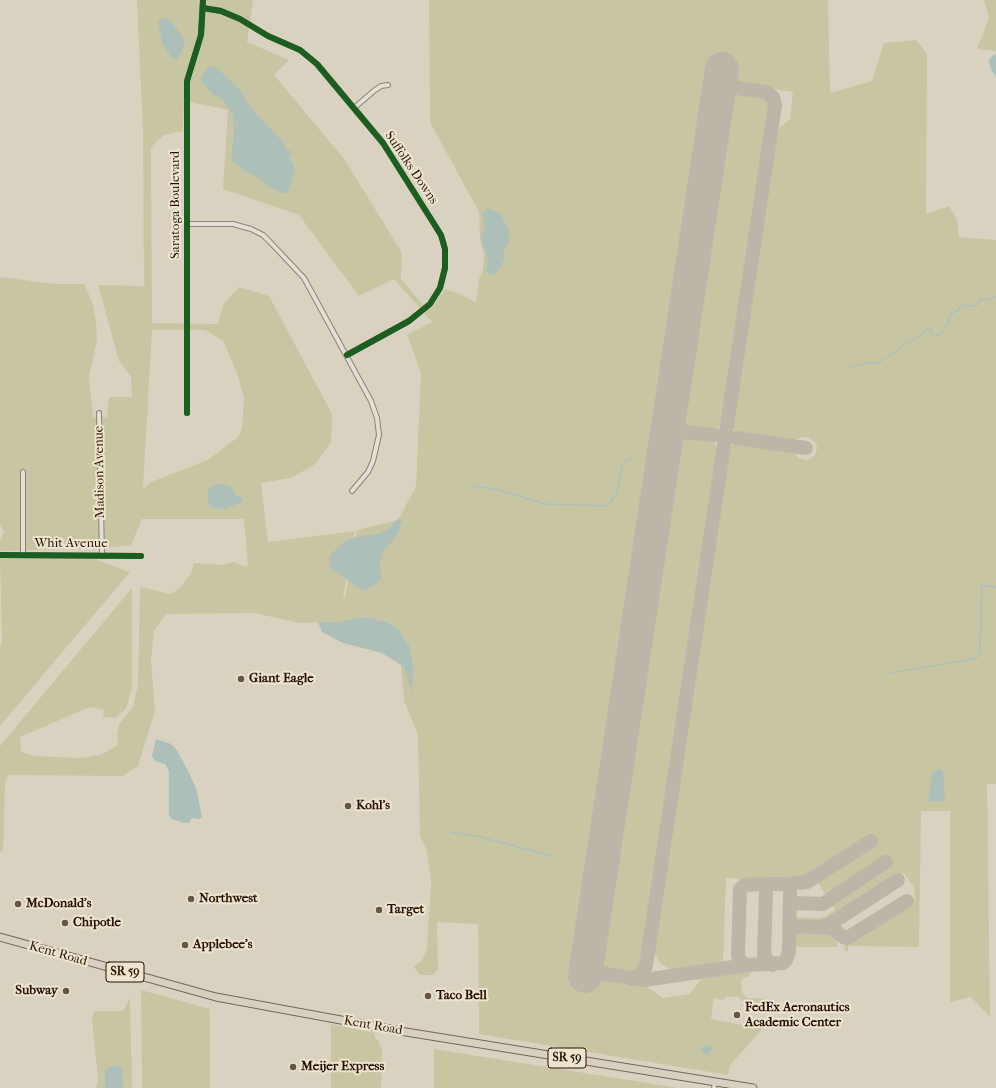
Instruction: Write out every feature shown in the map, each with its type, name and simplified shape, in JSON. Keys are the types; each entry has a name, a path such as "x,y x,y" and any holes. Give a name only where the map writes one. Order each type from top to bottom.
{"main road":[{"name":"Kent Road","path":"0,937 216,997 406,1032 714,1085 752,1088"}],"street":[{"name":"Saratoga Boulevard","path":"187,413 187,81 201,34 203,0"},
{"name":"Suffolks Downs","path":"203,8 230,14 304,53 317,64 383,143 437,227 444,244 446,262 440,288 425,309 409,321 347,355"},
{"path":"354,108 375,90 381,86 388,85"},
{"path":"188,224 233,224 251,229 263,235 304,278 371,401 379,427 378,442 373,461 368,472 352,490"},
{"name":"Madison Avenue","path":"99,413 102,555"},
{"path":"23,472 23,555"},
{"name":"Whit Avenue","path":"0,555 142,556"}],"shaded area":[{"path":"137,0 253,0 247,42 289,60 274,75 345,160 402,253 401,279 423,305 431,309 445,289 476,302 479,279 483,269 484,255 480,239 479,212 430,122 429,0 828,0 830,93 872,81 884,43 916,40 927,54 926,214 949,206 957,219 959,237 996,240 996,784 987,784 990,1017 971,997 950,1002 950,811 921,811 919,947 848,946 848,952 844,949 844,946 848,943 915,900 914,888 904,873 827,921 794,921 794,917 820,918 826,916 835,910 830,901 887,863 885,860 827,897 816,879 873,841 871,837 807,878 752,880 726,878 723,963 672,970 661,964 654,952 728,451 732,445 741,444 791,451 799,458 808,460 815,455 817,448 816,443 809,438 803,437 790,441 744,435 736,432 732,425 776,130 790,119 793,92 728,81 729,70 715,68 579,975 644,985 663,998 690,994 703,976 750,970 750,976 743,978 741,982 742,992 747,998 764,999 763,1004 742,1001 738,997 725,997 724,1000 714,998 711,1019 759,1028 764,1027 731,1064 728,1075 479,1034 478,924 437,922 438,969 433,975 420,975 414,967 422,960 427,949 431,881 427,851 420,836 418,735 405,703 403,689 401,668 409,645 398,629 387,622 365,617 338,622 300,623 254,613 166,614 154,631 151,660 155,711 138,766 123,776 9,775 6,779 5,786 3,853 0,851 0,746 132,588 132,688 126,709 115,718 103,717 104,710 90,707 20,737 21,752 35,756 82,758 100,755 118,745 117,735 119,724 133,707 138,684 140,587 171,594 181,587 191,573 194,563 222,565 234,562 246,567 248,565 244,519 142,519 131,545 106,548 0,551 0,540 4,532 0,525 0,277 55,284 84,284 93,304 96,321 97,340 89,377 93,417 107,417 109,397 132,397 131,377 119,361 98,285 144,286 143,133","holes":["184,101 228,110 223,189 299,215 359,296 394,279 432,322 407,335 421,373 416,486 398,520 357,530 345,597 343,597 355,531 268,542 261,483 291,478 314,465 331,443 332,414 269,296 239,287 223,305 218,324 152,323 151,147 164,135 183,131","152,330 205,330 223,341 237,373 244,398 242,429 238,437 208,460 151,482 143,489"]},
{"path":"984,0 996,0 996,51 977,49 989,18"},
{"path":"730,91 764,97 768,101 770,108 723,420 720,427 711,430 684,426 679,420 678,413 726,96"},
{"path":"683,436 713,440 718,450 641,963 638,970 630,974 601,968 597,965 596,957 674,443"},
{"path":"0,558 95,559 130,572 0,726 0,646 2,641"},
{"path":"797,930 831,932 837,940 837,947 794,947 794,932"},
{"path":"141,990 210,1009 210,1088 142,1088"},
{"path":"130,998 132,1088 96,1088 98,1080 92,1020 94,1011 123,1011"},
{"path":"331,1024 375,1033 374,1036 379,1042 382,1051 381,1088 331,1088"},
{"path":"434,1049 641,1082 678,1088 434,1088"}],"water":[{"path":"161,18 166,18 172,22 184,40 184,46 177,60 171,57 162,43 158,23"},
{"path":"996,54 996,76 991,70 989,62 990,58"},
{"path":"209,66 217,68 239,89 252,109 283,142 288,151 291,150 292,153 289,157 294,166 294,171 288,193 283,193 269,187 259,178 246,172 231,160 234,134 233,116 224,101 211,93 200,78"},
{"path":"486,209 491,209 501,214 509,231 509,242 503,253 505,259 496,273 490,275 486,271 488,257 481,240 485,226 482,214"},
{"path":"218,483 231,486 235,495 241,498 243,502 224,509 214,508 209,505 207,497 208,489"},
{"path":"399,518 402,521 398,534 383,552 380,564 381,579 374,586 365,590 358,588 331,568 329,558 330,555 346,540 378,534 388,529"},
{"path":"365,617 387,622 398,629 409,645 413,665 412,693 404,667 382,653 343,643 322,632 318,622 338,622"},
{"path":"156,739 171,744 177,750 196,788 202,817 200,819 192,818 189,823 184,823 172,819 169,815 169,771 165,764 155,761 152,756"},
{"path":"937,769 943,771 945,795 943,801 931,802 928,800 932,773"},
{"path":"707,1045 712,1046 713,1049 707,1055 700,1049"},
{"path":"115,1065 122,1068 123,1088 105,1088 105,1070"}],"waterway":[{"path":"849,367 868,363 878,363 924,332 926,328 931,330 931,334 933,336 936,336 941,333 949,322 949,317 955,311 958,311 962,305 976,306 981,299 986,300 996,297"},
{"path":"473,486 499,490 546,504 605,506 610,504 616,495 623,463 630,458"},
{"path":"891,673 973,659 978,656 980,651 982,585 996,587"},
{"path":"451,832 476,836 553,856"}],"taxiway":[{"path":"632,979 641,974 646,966 775,105 773,97 766,92 730,87 722,89 719,94"},
{"path":"672,407 673,421 677,427 684,431"},
{"path":"666,446 671,437 680,432 715,435"},
{"path":"736,438 806,448"},
{"path":"589,949 593,966 599,973 644,980 747,965 783,963 789,952 790,886 796,883 807,882 871,841"},
{"path":"790,899 794,903 823,904 886,862"},
{"path":"822,927 830,924 898,880"},
{"path":"747,965 741,962 738,956 740,889 745,885 761,884 766,889"},
{"path":"773,965 764,955 766,889 770,884 785,884 789,886 790,889"},
{"path":"789,922 794,926 832,928 843,937 847,938 907,901"}],"runway":[{"path":"585,976 722,69"}],"cycle path":[{"path":"187,413 187,81 201,35 203,0"},
{"path":"203,8 221,11 240,19 268,36 300,50 317,64 383,143 441,235 445,249 445,268 440,288 430,304 409,321 347,355"},
{"path":"0,555 141,556"}],"place":[{"name":"Giant Eagle","path":"241,679"},
{"name":"Kohl's","path":"348,806"},
{"name":"Northwest","path":"191,899"},
{"name":"McDonald's","path":"18,904"},
{"name":"Target","path":"379,910"},
{"name":"Chipotle","path":"65,923"},
{"name":"Applebee's","path":"185,945"},
{"name":"Subway","path":"66,991"},
{"name":"Taco Bell","path":"428,996"},
{"name":"FedEx Aeronautics Academic Center","path":"737,1015"},
{"name":"Meijer Express","path":"293,1067"}]}
